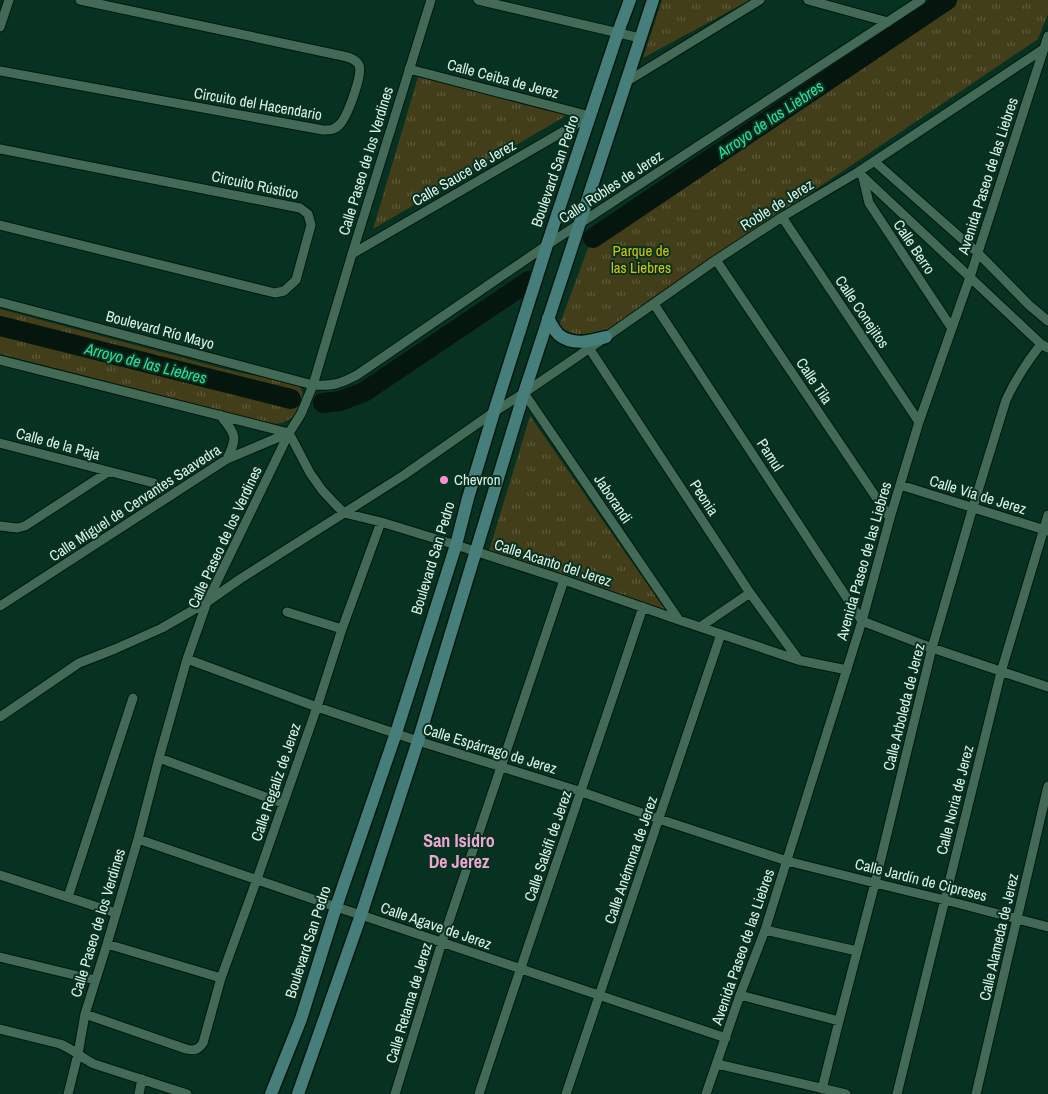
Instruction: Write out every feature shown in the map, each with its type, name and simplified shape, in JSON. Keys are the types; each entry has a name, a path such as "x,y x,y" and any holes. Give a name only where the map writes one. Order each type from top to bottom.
{"street":[{"path":"0,3 8,0"},
{"path":"0,27 8,0"},
{"name":"Circuito del Hacendario","path":"0,71 322,130 333,130 340,125 359,81 359,65 356,61 342,56 80,0"},
{"name":"Calle Paseo de los Verdines","path":"68,1094 85,1014 138,839 186,658 207,602 314,385 352,254 431,0"},
{"path":"478,0 640,38"},
{"name":"Boulevard San Pedro","path":"271,1094 301,1019 336,907 396,733 456,545 468,498 545,249 630,0"},
{"path":"298,1094 361,915 418,741 524,393 653,0"},
{"path":"626,82 760,0"},
{"path":"808,0 888,22"},
{"name":"Calle Robles de Jerez","path":"314,385 329,386 345,382 921,0"},
{"name":"Avenida Paseo de las Liebres","path":"706,1094 740,995 765,930 862,621 919,422 970,277 1048,36"},
{"name":"Roble de Jerez","path":"0,717 79,663 162,628 207,602 404,475 716,260 782,217 860,175 874,160 1046,47"},
{"name":"Calle Ceiba de Jerez","path":"409,69 590,116"},
{"name":"Calle Sauce de Jerez","path":"352,254 590,116"},
{"name":"Circuito Rústico","path":"0,149 300,208 308,214 311,225 296,280 284,291 275,293 0,224"},
{"path":"874,160 978,253 1029,305 1048,321"},
{"path":"860,175 1045,346"},
{"name":"Calle Berro","path":"860,175 869,202 951,327"},
{"name":"Calle Conejitos","path":"782,217 919,422"},
{"name":"Calle Tila","path":"716,260 890,518"},
{"name":"Boulevard Río Mayo","path":"0,302 314,385"},
{"name":"Pamul","path":"654,304 862,621"},
{"path":"548,318 559,335 569,340 584,343 606,337"},
{"name":"Calle Arboleda de Jerez","path":"822,1089 875,883 932,648 973,507 1010,392 1023,368 1045,346"},
{"name":"Peonia","path":"589,348 750,593 798,660"},
{"path":"0,360 289,433"},
{"name":"Jaborandi","path":"524,393 678,620"},
{"path":"220,415 234,435 234,444 227,459"},
{"name":"Calle Acanto del Jerez","path":"289,433 310,473 322,490 344,512 456,545 564,580 798,660 847,670"},
{"name":"Calle Miguel de Cervantes Saavedra","path":"1,605 227,459 289,433"},
{"name":"Calle de la Paja","path":"0,444 154,483"},
{"name":"Calle de la Paja","path":"0,526 17,528 25,526 108,472"},
{"name":"Calle Vía de Jerez","path":"900,485 1046,530"},
{"name":"Calle Noria de Jerez","path":"897,1094 1001,672 1046,530 1048,514"},
{"name":"Calle Regaliz de Jerez","path":"85,1014 186,1049 196,1050 200,1048 282,803 381,522"},
{"name":"Calle Retama de Jerez","path":"395,1094 442,942 564,580"},
{"path":"700,627 750,593"},
{"name":"Calle Salsifi de Jerez","path":"479,1094 644,608"},
{"path":"288,612 342,629"},
{"path":"862,621 932,648 1048,687"},
{"name":"Calle Anémona de Jerez","path":"566,1094 721,634"},
{"name":"Calle Espárrago de Jerez","path":"186,658 317,707 418,741 582,792 787,861"},
{"path":"68,898 133,698"},
{"path":"159,758 282,803"},
{"name":"Calle Alameda de Jerez","path":"976,1094 1048,786"},
{"name":"Calle Agave de Jerez","path":"138,839 726,1038"},
{"name":"Calle Jardín de Cipreses","path":"787,861 1048,927"},
{"path":"0,875 116,913"},
{"path":"765,930 857,951"},
{"path":"107,944 222,978"},
{"path":"0,957 95,980"},
{"path":"740,995 839,1021"},
{"path":"0,1028 69,1047 94,1064 187,1094"},
{"path":"717,1064 846,1094"},
{"path":"139,1094 142,1080"}],"green space":[{"path":"662,0 750,0 643,58"},
{"name":"Parque de las Liebres","path":"955,0 1048,0 1048,14 1038,39 605,332 585,339 570,335 559,326 588,248"},
{"path":"418,77 569,114 373,229"},
{"path":"0,309 232,371 299,385 302,390 302,402 292,417 287,421 276,424 0,354"},
{"path":"530,416 668,614 488,554"}],"waterway":[{"name":"Arroyo de las Liebres","path":"593,238 947,0"},
{"name":"Arroyo de las Liebres","path":"323,403 340,401 364,392 529,281"},
{"name":"Arroyo de las Liebres","path":"0,326 291,399"}],"place":[{"name":"Chevron","path":"444,480"}],"district":[{"name":"San Isidro De Jerez","path":"459,851"}]}
